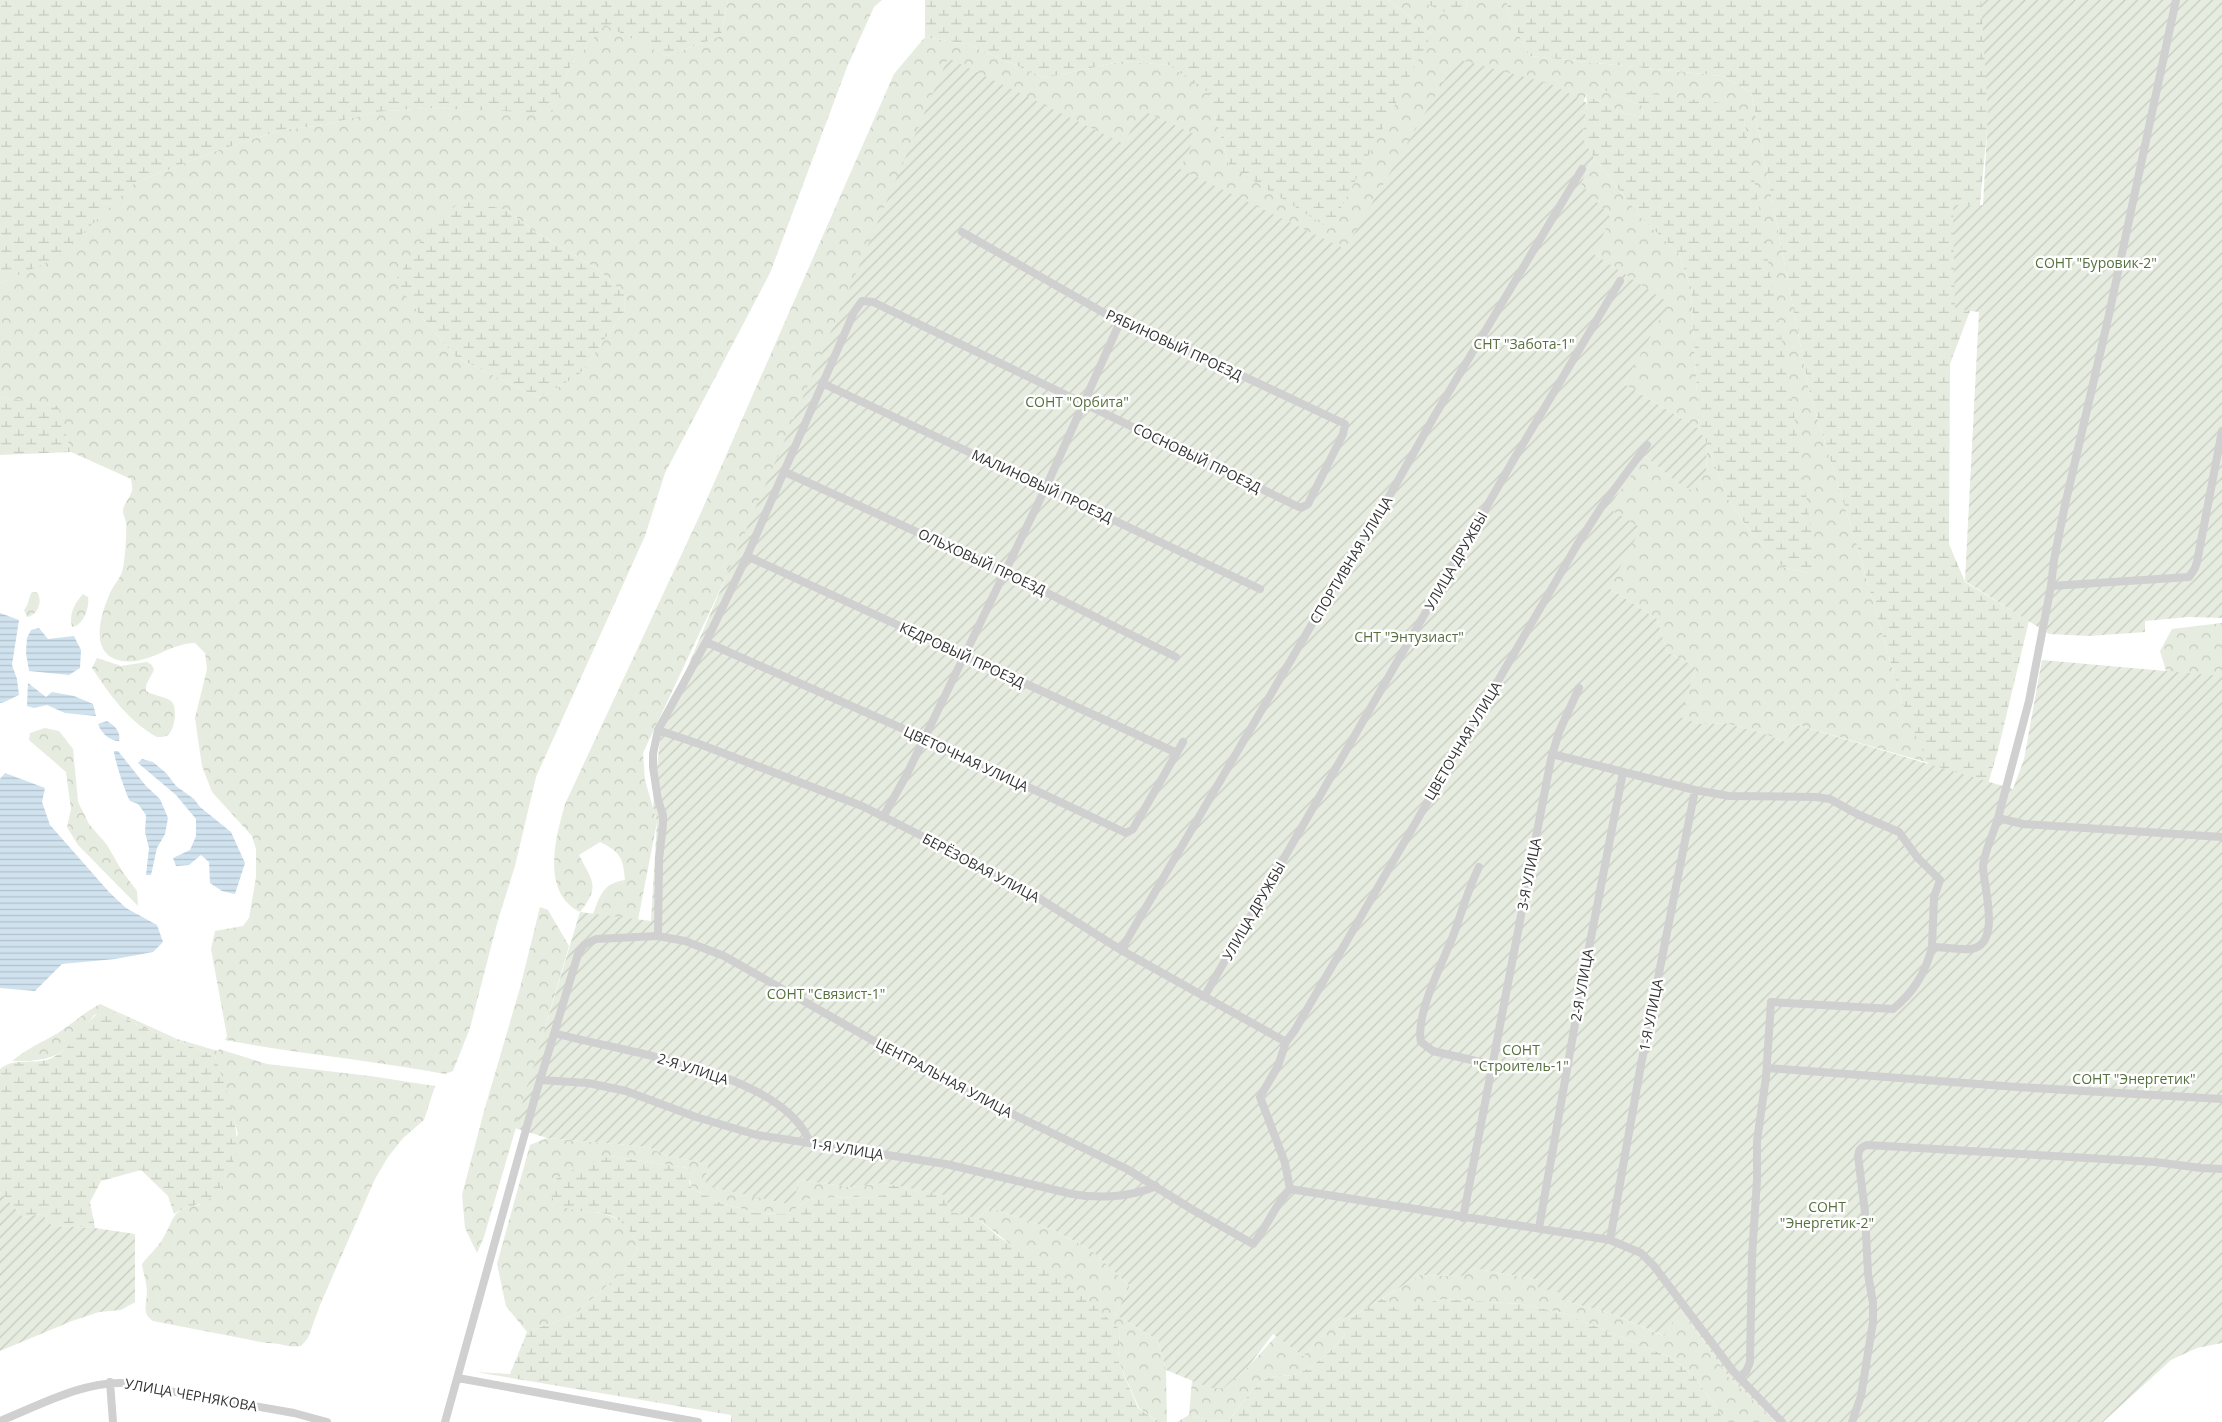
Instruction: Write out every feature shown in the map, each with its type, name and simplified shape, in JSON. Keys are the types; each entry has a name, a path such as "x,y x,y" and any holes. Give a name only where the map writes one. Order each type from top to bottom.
{"street":[{"path":"1932,947 1970,949 1979,946 1984,940 1988,924 1989,907 1983,868 1984,858 1992,839 2030,701 2054,560 2069,487 2108,319 2176,0"},
{"name":"СПОРТИВНАЯ УЛИЦА","path":"1122,950 1346,566 1378,516 1435,415 1582,169"},
{"name":"РЯБИНОВЫЙ ПРОЕЗД","path":"962,232 1120,322 1147,331 1345,424 1343,434 1324,471"},
{"name":"УЛИЦА ДРУЖБЫ","path":"1204,997 1509,468 1620,281"},
{"name":"СОСНОВЫЙ ПРОЕЗД","path":"822,383 854,312 862,302 873,302 1301,508 1308,504 1324,471"},
{"path":"883,817 924,738 1046,487 1120,322"},
{"path":"658,936 659,859 663,820 653,767 653,754 658,730 706,642 747,556 822,383"},
{"name":"МАЛИНОВЫЙ ПРОЕЗД","path":"822,383 1260,589"},
{"path":"2051,586 2189,577 2196,568 2222,431"},
{"name":"ЦВЕТОЧНАЯ УЛИЦА","path":"1290,1190 1285,1164 1260,1097 1278,1066 1286,1042 1295,1030 1577,545 1602,506 1647,445"},
{"name":"ОЛЬХОВЫЙ ПРОЕЗД","path":"785,472 1004,572 1176,657"},
{"name":"КЕДРОВЫЙ ПРОЕЗД","path":"747,556 1177,753"},
{"name":"ЦВЕТОЧНАЯ УЛИЦА","path":"706,642 924,738 1126,833 1133,829 1184,742"},
{"name":"3-Я УЛИЦА","path":"1463,1218 1552,754 1559,732 1579,688"},
{"name":"БЕРЁЗОВАЯ УЛИЦА","path":"658,730 801,782 883,817 974,862 1122,950 1286,1042"},
{"path":"1552,754 1695,790 1744,797 1798,796 1830,799 1856,814 1900,832 1917,857 1940,880 1934,897 1932,947 1926,966 1907,998 1893,1009 1771,1002 1767,1068 1757,1142 1758,1180 1752,1256 1750,1362 1746,1372 1739,1378"},
{"name":"2-Я УЛИЦА","path":"1539,1228 1582,984 1623,772"},
{"name":"1-Я УЛИЦА","path":"1610,1240 1640,1070 1695,790"},
{"path":"1998,818 2023,824 2222,838"},
{"path":"1479,867 1436,976 1424,1014 1420,1037 1421,1042 1433,1051 1493,1065"},
{"name":"ЦЕНТРАЛЬНАЯ УЛИЦА","path":"445,1422 540,1080 578,954 584,945 596,939 658,936 685,941 724,956 950,1084 1099,1154 1253,1244 1265,1229 1283,1197 1290,1190"},
{"name":"2-Я УЛИЦА","path":"554,1033 665,1059 754,1091 784,1108 800,1124 810,1143"},
{"path":"1767,1068 2017,1087 2222,1099"},
{"name":"1-Я УЛИЦА","path":"540,1080 588,1083 626,1091 730,1128 757,1135 946,1164 1082,1196 1135,1194 1156,1186"},
{"path":"1852,1422 1861,1396 1873,1322 1873,1303 1867,1266 1866,1212 1858,1156 1859,1150 1862,1147 2155,1162 2222,1169"},
{"path":"1290,1190 1610,1240 1641,1253 1654,1266 1739,1378 1782,1422"},
{"path":"458,1378 698,1422"},
{"path":"110,1382 113,1422"},
{"name":"УЛИЦА ЧЕРНЯКОВА","path":"0,1421 90,1386 110,1382 294,1413 327,1422"}],"green space":[{"path":"0,0 728,0 721,36 667,56 605,25 571,65 552,113 428,108 375,112 325,125 281,130 213,152 135,183 57,258 0,283"},
{"path":"728,0 882,0 874,7 847,67 770,273 665,473 645,536 536,777 515,866 498,920 470,1028 453,1071 445,1074 225,1040 227,1036 211,949 215,931 243,926 249,918 256,877 256,849 252,836 212,792 202,766 195,718 207,669 205,653 195,643 177,646 141,660 132,661 122,661 111,657 104,651 100,632 101,621 107,600 123,568 126,522 123,511 132,490 131,479 71,452 57,406 0,397 0,283 53,259 12,270 135,183 213,152 281,130 325,125 375,112 428,108 552,112 571,65 605,24 667,56 721,36","holes":["507,210 534,231 599,270 625,295 624,312 579,375 539,398 456,357 424,320 396,281"]},
{"path":"925,0 1388,0 1432,34 1330,229 1229,165 1208,92 1169,65 1123,61 1045,78 967,44 925,37"},
{"path":"1388,0 1418,0 1465,13 1468,0 1507,0 1508,14 1530,56 1722,76 1751,92 1810,394 1861,559 1902,703 1929,763 1794,724 1786,742 1725,723 1700,724 1679,717 1696,667 1667,652 1657,619 1609,588 1607,508 1645,456 1677,482 1706,471 1707,444 1728,499 1750,531 1783,567 1808,573 1744,120 1597,87 1643,106 1642,117 1626,114 1586,95 1533,241 779,465 643,753 645,780 657,822 637,925 591,919 602,893 610,885 625,880 619,856 600,842 579,855 591,878 591,896 580,912 568,903 560,891 555,878 554,863 555,847 565,804 699,517 894,74 925,37 967,44 1045,78 1123,61 1169,65 1208,91 1229,165 1432,34"},
{"path":"1418,0 1468,0 1465,13 1454,16"},
{"path":"1507,0 2115,0 2002,123 1987,130 1970,311 1950,364 1949,544 1965,582 2029,621 1998,750 1976,825 1954,824 1902,703 1861,559 1810,394 1751,92 1722,76 1530,56 1508,14"},
{"name":"СОНТ \"Буровик-2\"","path":"1981,0 2222,0 2222,618 2188,617 2145,621 2145,632 2089,636 2049,634 1965,581 1979,312 1955,309 1953,205 1983,205 1988,114"},
{"path":"948,58 1124,144 1141,110 1196,135 1180,169 1345,249 1457,59 1551,84 1587,103 1582,137 1594,158 1581,184 1611,218 1594,254 1669,303 1624,384 1699,429 1707,444 1706,471 1694,492 1677,482 1645,456 1608,508 1641,528 1609,588 1657,619 1667,652 1696,667 1680,717 1700,724 1725,723 1786,742 1794,724 2013,789 2024,759 2042,660 2222,676 2222,1343 2197,1348 2171,1360 2103,1422 1776,1422 1728,1376 1681,1309 1664,1336 1613,1314 1558,1299 1558,1292 1538,1288 1539,1280 1473,1268 1462,1276 1420,1275 1355,1315 1338,1319 1303,1356 1273,1334 1248,1367 1224,1388 1210,1388 1166,1370 1158,1340 1116,1315 1130,1286 1091,1250 1054,1230 989,1207 978,1219 946,1210 949,1196 883,1183 851,1187 799,1180 793,1205 705,1186 708,1164 669,1156 648,1147 547,1138 515,1128 580,912 651,921 657,822 653,807 661,729"},
{"path":"1594,86 1735,105 1744,120 1791,394 1816,563 1808,573 1783,567 1750,531 1728,499 1707,444 1699,429 1691,287 1678,252 1644,221 1594,158 1582,137 1587,103 1586,95 1626,114 1642,117 1643,106"},
{"path":"1594,158 1644,221 1678,252 1691,287 1699,429 1624,384 1668,303 1594,254 1581,184"},
{"path":"463,200 507,210 534,231 599,270 625,295 624,312 579,375 539,398 456,357 424,320 395,281 431,225"},
{"path":"0,397 58,406 71,452 0,455"},
{"path":"32,592 37,592 40,599 37,611 27,617 24,610"},
{"path":"83,594 88,597 87,611 82,620 72,627 73,609"},
{"path":"2222,623 2222,677 2167,674 2160,651 2172,629"},
{"path":"97,658 121,666 147,662 152,665 154,670 146,685 146,691 168,699 174,708 174,723 168,735 157,737 137,723 120,707 92,668"},
{"path":"45,728 59,731 73,749 78,802 89,824 107,845 122,871 137,891 138,906 78,845 67,827 71,809 66,772 29,740 30,733"},
{"path":"540,907 548,910 569,946 484,1237 477,1253 465,1228 462,1195 520,988"},
{"path":"100,1004 177,1039 218,1051 219,1049 267,1064 435,1086 424,1120 403,1138 388,1157 375,1179 320,1305 308,1338 301,1346 266,1343 153,1321 147,1315 147,1289 142,1264 160,1243 174,1216 183,1209 199,1205 238,1134 215,1056 139,1026 112,1011 94,1015 69,1046 52,1057 28,1061 12,1061 58,1033"},
{"path":"103,1010 112,1011 139,1026 215,1056 235,1121 235,1154 231,1170 213,1196 174,1214 168,1196 141,1170 101,1181 90,1202 95,1228 52,1226 42,1214 23,1217 0,1192 0,1069 12,1063 52,1058 67,1048 90,1021"},
{"path":"547,1138 648,1147 669,1156 708,1164 705,1186 793,1204 799,1180 851,1187 883,1183 883,1197 815,1198 809,1199 788,1214 757,1213 721,1203 692,1189 687,1168 611,1156 554,1180 577,1211 597,1212 615,1218 629,1229 638,1248 625,1270 574,1315 527,1332 506,1306 497,1264 530,1145"},
{"path":"611,1156 687,1168 693,1174 689,1181 692,1189 721,1203 757,1213 788,1214 809,1199 815,1198 882,1197 883,1183 950,1196 947,1210 978,1219 999,1237 1067,1280 1120,1330 1118,1360 1138,1408 1159,1422 731,1422 731,1415 476,1372 510,1374 527,1332 574,1315 625,1270 638,1248 625,1225 606,1214 563,1207 556,1202 551,1194 551,1188 555,1180 566,1173"},
{"path":"0,1192 23,1217 42,1214 52,1226 95,1228 135,1234 135,1302 121,1310 99,1312 72,1321 0,1351"},
{"path":"989,1207 1054,1230 1091,1250 1130,1286 1116,1315 1158,1340 1166,1370 1167,1422 1159,1422 1139,1408 1118,1360 1120,1330 978,1219"},
{"path":"1473,1268 1539,1280 1559,1292 1558,1299 1613,1314 1663,1336 1681,1309 1728,1376 1776,1422 1726,1422 1694,1376 1670,1357 1563,1313 1521,1304 1443,1299 1397,1311 1383,1298 1420,1275 1461,1276"},
{"path":"1383,1298 1397,1310 1443,1299 1521,1304 1563,1313 1670,1357 1694,1376 1726,1422 1177,1422 1189,1415 1212,1421 1229,1420 1251,1392 1266,1379 1300,1373 1315,1364 1329,1352 1345,1334 1333,1324 1338,1319 1355,1315"},
{"path":"1333,1324 1345,1334 1329,1352 1315,1364 1300,1373 1266,1379 1251,1392 1229,1420 1212,1421 1189,1415 1192,1380 1212,1388 1224,1388 1248,1367 1276,1336 1303,1356"}],"water":[{"path":"0,613 19,620 12,665 17,679 19,695 2,703 0,703"},
{"path":"39,628 48,639 74,636 81,650 80,668 69,675 29,671 26,653 27,638 31,630"},
{"path":"28,683 46,697 52,692 74,696 93,704 96,716 65,713 47,705 34,708 27,706"},
{"path":"107,721 117,729 119,741 109,738 99,727 98,724"},
{"path":"114,751 118,751 146,786 160,799 168,818 165,834 157,848 151,875 146,875 149,848 145,832 146,815 138,804 130,801 120,776"},
{"path":"142,759 153,762 166,773 176,786 194,799 200,807 231,832 245,863 235,894 222,891 210,883 209,862 201,855 189,865 176,866 173,858 190,850 196,836 196,819 176,795 138,763"},
{"path":"5,773 45,788 42,802 50,825 109,892 126,908 157,925 163,942 153,952 115,959 62,964 35,991 0,988 0,779"}],"park label":[{"name":"СНТ \"Забота-1\"","path":"1524,344"},
{"name":"СОНТ \"Орбита\"","path":"1077,402"},
{"name":"СНТ \"Энтузиаст\"","path":"1409,637"},
{"name":"СОНТ \"Связист-1\"","path":"826,994"},
{"name":"СОНТ \"Строитель-1\"","path":"1521,1058"},
{"name":"СОНТ \"Энергетик\"","path":"2134,1079"},
{"name":"СОНТ \"Энергетик-2\"","path":"1827,1216"}]}
